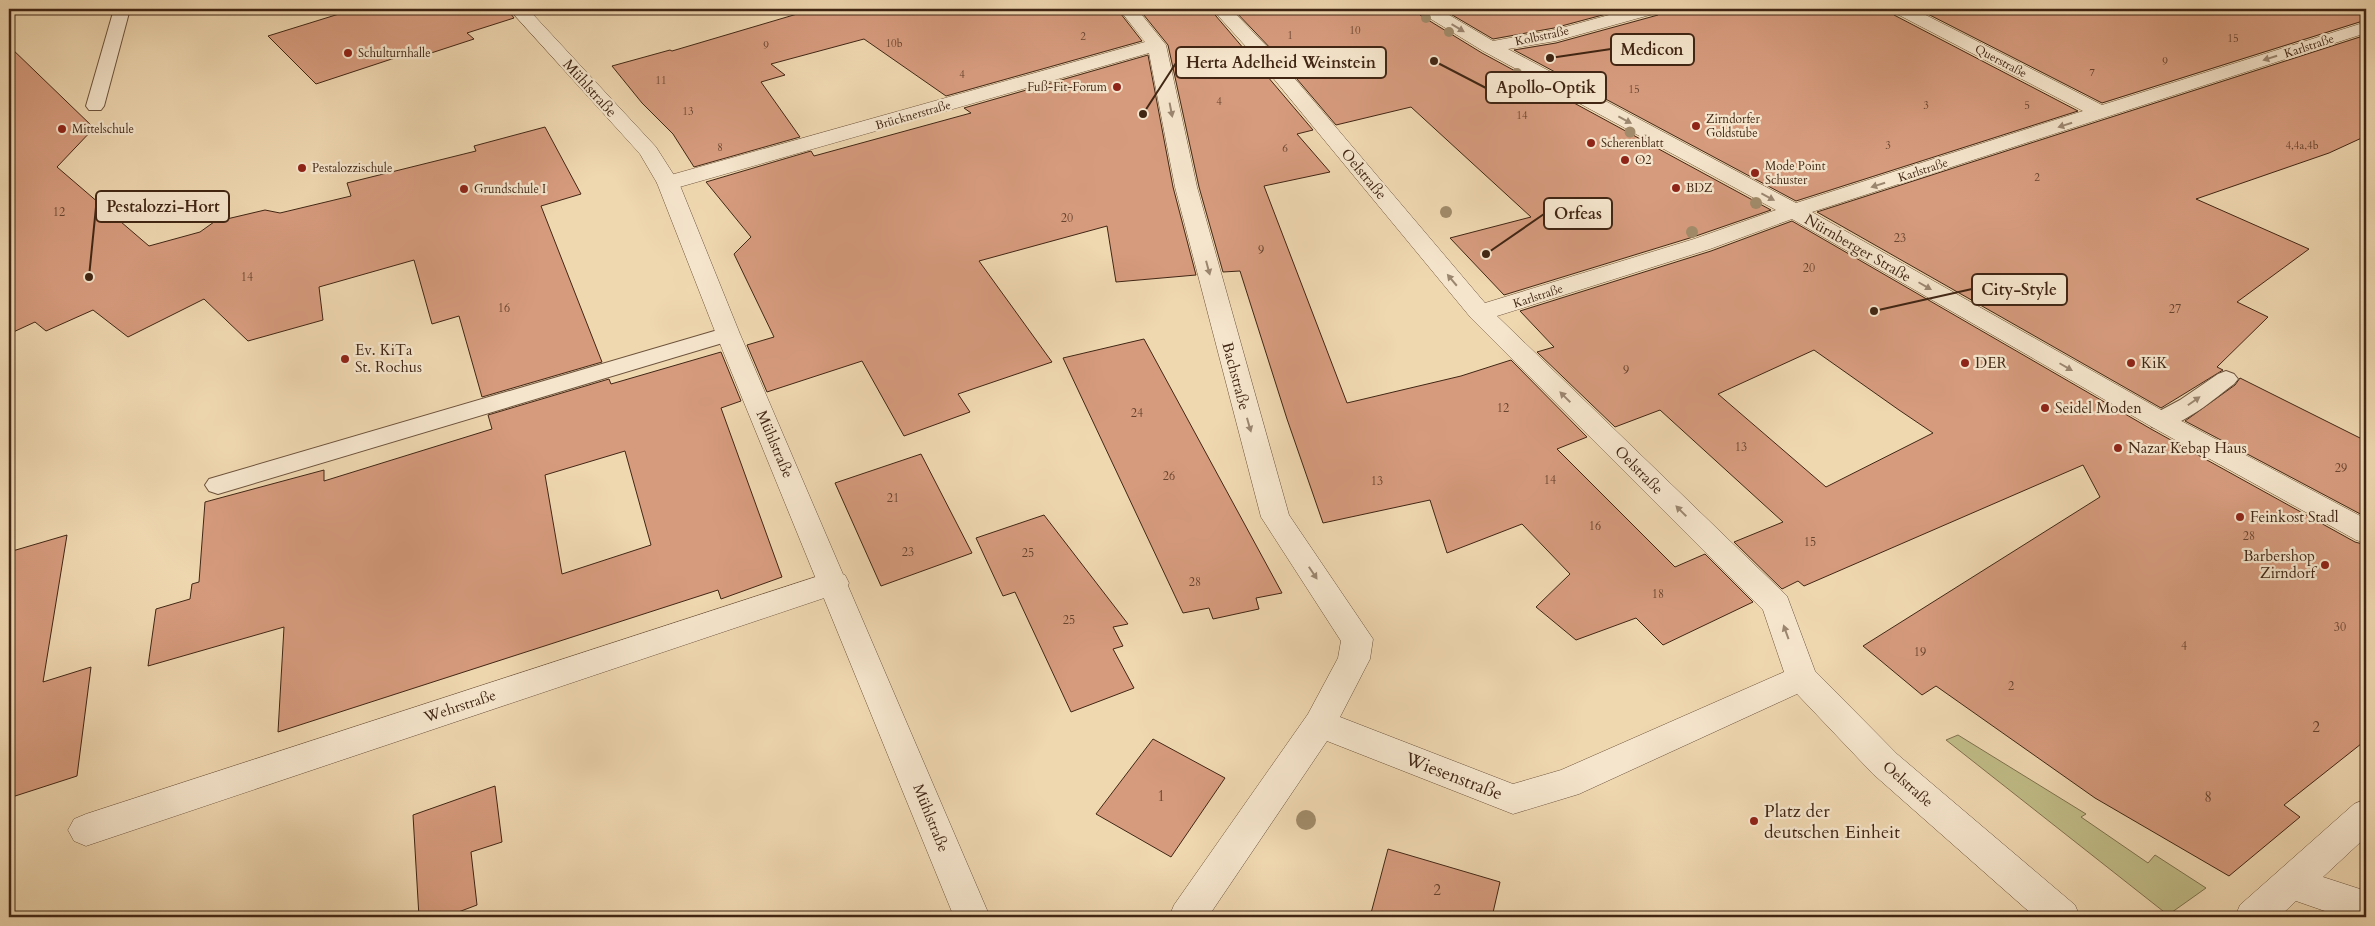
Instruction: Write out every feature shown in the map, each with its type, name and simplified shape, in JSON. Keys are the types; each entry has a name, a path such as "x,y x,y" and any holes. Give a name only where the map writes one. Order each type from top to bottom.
{"street":[{"name":"Mühlstraße","path":"518,9 649,152 668,183 728,334 834,583 972,917"},
{"name":"Bachstraße","path":"1128,9 1157,45 1186,187 1275,517 1356,639 1354,659 1320,724"},
{"name":"Oelstraße","path":"1221,9 1266,57 1480,313 1776,604 1802,678 1885,764 2062,917"},
{"name":"Nürnberger Straße","path":"1427,9 1490,47 1794,211 2161,421 2366,532"},
{"name":"Kolbstraße","path":"1490,47 1556,34 1651,9"},
{"name":"Querstraße","path":"1901,9 2101,113"},
{"name":"Karlstraße","path":"1480,313 1702,244 1794,211 2366,27"},
{"name":"Brücknerstraße","path":"668,183 1157,45"},
{"name":"Wehrstraße","path":"86,830 834,583"},
{"name":"Wiesenstraße","path":"1320,724 1513,799 1568,783 1802,678"},
{"path":"1187,917 1320,724"},
{"path":"2254,917 2366,815"},
{"path":"2292,883 2366,908"}],"lane":[{"path":"95,106 122,9"},
{"path":"218,485 728,334"},
{"path":"2161,421 2188,406 2226,379"}],"shaded area":[{"path":"1958,735 2086,814 2081,817 2148,863 2155,855 2206,888 2168,915 1946,740"}],"building":[{"name":"Schulturnhalle","path":"355,9 507,9 514,18 467,33 474,39 425,55 419,50 316,84 268,36"},
{"path":"814,9 1117,9 1142,41 946,96 864,39 771,64 785,75 761,82 800,137 694,167 673,134 642,103 612,66 672,51"},
{"path":"1139,9 1210,9 1313,130 1297,134 1330,172 1264,186 1347,403 1461,376 1511,360 1587,437 1557,449 1675,567 1705,554 1753,602 1663,645 1636,618 1576,640 1536,607 1570,574 1522,524 1447,553 1430,500 1323,523 1287,419 1240,271 1223,272 1199,187 1168,45"},
{"path":"1233,9 1416,9 1420,15 1482,53 1771,210 1693,237 1504,295 1450,238 1531,217 1411,107 1336,125 1274,52"},
{"path":"1442,9 1625,9 1554,28 1493,39"},
{"path":"1662,9 1890,9 1894,15 2078,111 1796,201 1514,50 1556,43 1658,15"},
{"path":"1918,9 2366,9 2366,20 2102,103"},
{"path":"2366,35 2366,136 2329,153 2196,199 2309,249 2237,302 2268,317 2217,367 2223,370 2161,408 1817,212"},
{"path":"9,46 94,128 57,167 149,246 200,232 214,222 265,210 280,213 351,196 347,183 476,151 474,146 545,127 581,194 541,206 602,362 482,397 459,316 432,324 414,260 319,287 323,320 248,341 204,299 128,337 93,310 46,331 35,322 9,334"},
{"path":"1148,55 1173,187 1196,275 1116,282 1107,226 979,261 1052,362 958,394 970,412 904,436 862,361 767,392 747,345 774,337 734,254 751,237 706,182 811,151 814,156 971,113 964,108"},
{"path":"1792,221 2151,429 2355,542 2366,545 2366,740 2284,805 2300,817 2229,876 2095,798 1936,686 1922,695 1863,646 2100,497 2083,465 1804,586 1798,581 1782,589 1734,542 1783,522 1660,410 1615,427 1537,352 1554,347 1520,311 1711,251","holes":["1814,350 1933,433 1826,487 1718,394"]},
{"path":"1144,339 1282,593 1256,598 1259,609 1213,619 1209,608 1183,613 1063,358"},
{"path":"721,352 741,401 721,408 782,577 721,599 718,590 278,732 284,627 148,666 156,609 190,599 192,584 199,582 205,502 324,470 324,481 492,429 488,415 609,379 611,384","holes":["625,451 651,545 562,574 545,475"]},
{"path":"2240,378 2366,441 2366,517 2185,421 2235,385"},
{"path":"921,454 972,553 881,586 835,483"},
{"path":"1044,515 1128,624 1113,627 1123,646 1113,649 1134,688 1071,712 1015,592 1003,596 976,538"},
{"path":"67,535 43,682 91,667 77,776 9,798 9,552"},
{"path":"1153,739 1225,778 1171,857 1096,814"},
{"path":"495,786 502,842 471,852 477,905 445,917 419,917 413,815"},
{"path":"1388,849 1500,882 1492,917 1370,917"}],"place":[{"name":"Schulturnhalle","path":"348,53"},
{"name":"Medicon","path":"1550,58"},
{"name":"Apollo-Optik","path":"1434,61"},
{"name":"Fuß-Fit-Forum","path":"1117,87"},
{"name":"Herta Adelheid Weinstein","path":"1143,114"},
{"name":"Zirndorfer Goldstube","path":"1696,126"},
{"name":"Mittelschule","path":"62,129"},
{"name":"Scherenblatt","path":"1591,143"},
{"name":"O2","path":"1625,160"},
{"name":"Pestalozzischule","path":"302,168"},
{"name":"Mode Point Schuster","path":"1755,173"},
{"name":"BDZ","path":"1676,188"},
{"name":"Grundschule I","path":"464,189"},
{"name":"Orfeas","path":"1486,254"},
{"name":"Pestalozzi-Hort","path":"89,277"},
{"name":"City-Style","path":"1874,311"},
{"name":"Ev. KiTa St. Rochus","path":"345,359"},
{"name":"DER","path":"1965,363"},
{"name":"KiK","path":"2131,363"},
{"name":"Seidel Moden","path":"2045,408"},
{"name":"Nazar Kebap Haus","path":"2118,448"},
{"name":"Feinkost Stadl","path":"2240,517"},
{"name":"Barbershop Zirndorf","path":"2325,565"},
{"name":"Platz der deutschen Einheit","path":"1754,821"}]}
